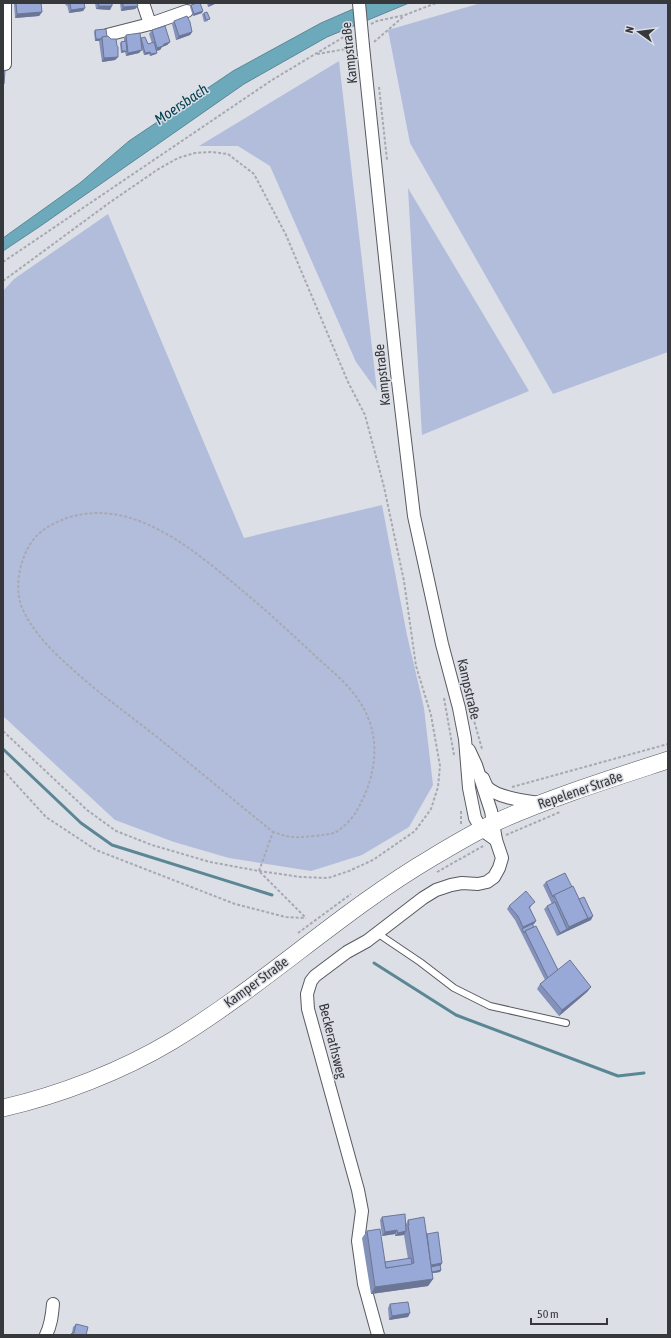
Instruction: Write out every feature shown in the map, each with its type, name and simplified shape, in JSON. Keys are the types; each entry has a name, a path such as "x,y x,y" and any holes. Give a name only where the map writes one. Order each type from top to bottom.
{"main road":[{"name":"Repelener Straße","path":"490,831 541,803 668,760"},
{"name":"Kamper Straße","path":"3,1108 66,1089 121,1068 172,1041 226,1004 377,893 432,857 490,831"}],"street":[{"path":"5,3 5,64"},
{"path":"143,3 150,24"},
{"name":"Kampstraße","path":"359,3 397,373 414,516 440,636 459,708 465,739 475,818 490,831"},
{"path":"107,35 150,24 187,11"},
{"name":"Kampstraße","path":"465,739 476,765 488,787 512,799 541,803"},
{"name":"Kampstraße","path":"476,765 490,831"},
{"name":"Beckerathsweg","path":"378,1335 364,1284 360,1255 358,1240 362,1211 358,1190 308,1009 308,987 314,976 347,952 367,941 423,898 436,890 462,883 478,884 487,882 494,877 502,858 490,831"},
{"path":"46,1335 50,1326 53,1304"}],"lane":[{"path":"377,933 420,962 454,988 490,1006 566,1023"}],"path":[{"path":"3,262 272,80 316,54 363,46 372,43 405,15 436,3"},
{"path":"3,281 109,202 178,158 194,153 211,152 228,154 254,174 265,192 294,253 348,382 365,415 384,487 404,581 416,666 431,715 440,766 438,788 431,809 415,831 373,860 349,871 328,878 301,877 210,862 152,845 116,831 87,810 3,731"},
{"path":"105,512 132,518 161,531 188,547 209,562 259,604 351,689 364,709 371,725 375,752 373,770 366,796 352,819 334,833 294,838 273,832 161,740 118,708 83,679 36,633 22,610 18,589 20,565 28,547 42,530 60,521 78,515 105,512"},
{"path":"471,711 483,754"},
{"path":"507,788 668,744"},
{"path":"3,770 46,817 96,850 235,904 286,917 306,918 259,871"},
{"path":"437,872 490,831 564,810"},
{"path":"456,827 461,824"},
{"path":"259,871 273,832"},
{"path":"294,937 352,894"}],"shaded area":[{"name":"Moersbach","path":"367,3 409,3 327,37 244,84 3,251 3,238 80,183 129,141 233,71 321,23"},
{"path":"481,3 668,3 668,352 553,394 410,143 388,30"},
{"path":"339,61 377,391 356,362 270,166 238,146 199,146"},
{"path":"408,188 529,391 422,435"},
{"path":"108,214 244,538 382,505 407,635 424,708 433,785 409,827 362,855 311,871 229,858 174,842 115,820 3,716 3,291 14,279"}],"building":[{"path":"16,3 41,3 42,12 17,14"},
{"path":"70,3 84,3 85,8 71,10"},
{"path":"98,3 112,3 112,6 99,6"},
{"path":"123,3 137,3 138,6 123,7"},
{"path":"200,3 203,11 194,14 191,5"},
{"path":"207,12 210,19 206,20 204,13"},
{"path":"187,16 192,32 179,36 174,21"},
{"path":"165,26 170,42 157,48 152,30"},
{"path":"106,29 107,37 96,39 95,30"},
{"path":"140,33 142,50 128,53 126,35"},
{"path":"108,36 111,39 116,39 118,57 104,58 102,37"},
{"path":"145,37 148,44 154,42 157,53 145,53 141,38"},
{"path":"126,41 127,51 122,51 121,42"},
{"path":"3,71 5,71 4,84 3,84"},
{"path":"565,873 572,887 554,895 553,897 546,882"},
{"path":"573,886 588,918 569,927 554,895"},
{"path":"526,891 535,902 529,907 536,921 523,927 518,916 509,906"},
{"path":"584,897 593,916 587,919 588,918 579,899"},
{"path":"555,902 567,929 560,933 547,906"},
{"path":"532,924 534,927 525,931 524,933 522,929"},
{"path":"536,926 558,970 548,978 525,931"},
{"path":"570,960 591,987 562,1010 540,984"},
{"path":"405,1214 406,1231 398,1233 397,1230 385,1232 382,1217"},
{"path":"424,1217 433,1279 375,1287 367,1231 380,1229 386,1268 414,1263 408,1220"},
{"path":"438,1232 442,1263 431,1265 427,1234"},
{"path":"411,1258 412,1264 386,1268 385,1262"},
{"path":"440,1265 441,1270 432,1272 431,1267"},
{"path":"408,1302 410,1313 392,1316 390,1304"},
{"path":"76,1324 88,1327 86,1335 71,1335 74,1333"}],"waterway":[{"path":"3,749 81,823 112,845 272,895"},
{"path":"374,963 456,1015 618,1076 644,1073"}]}
